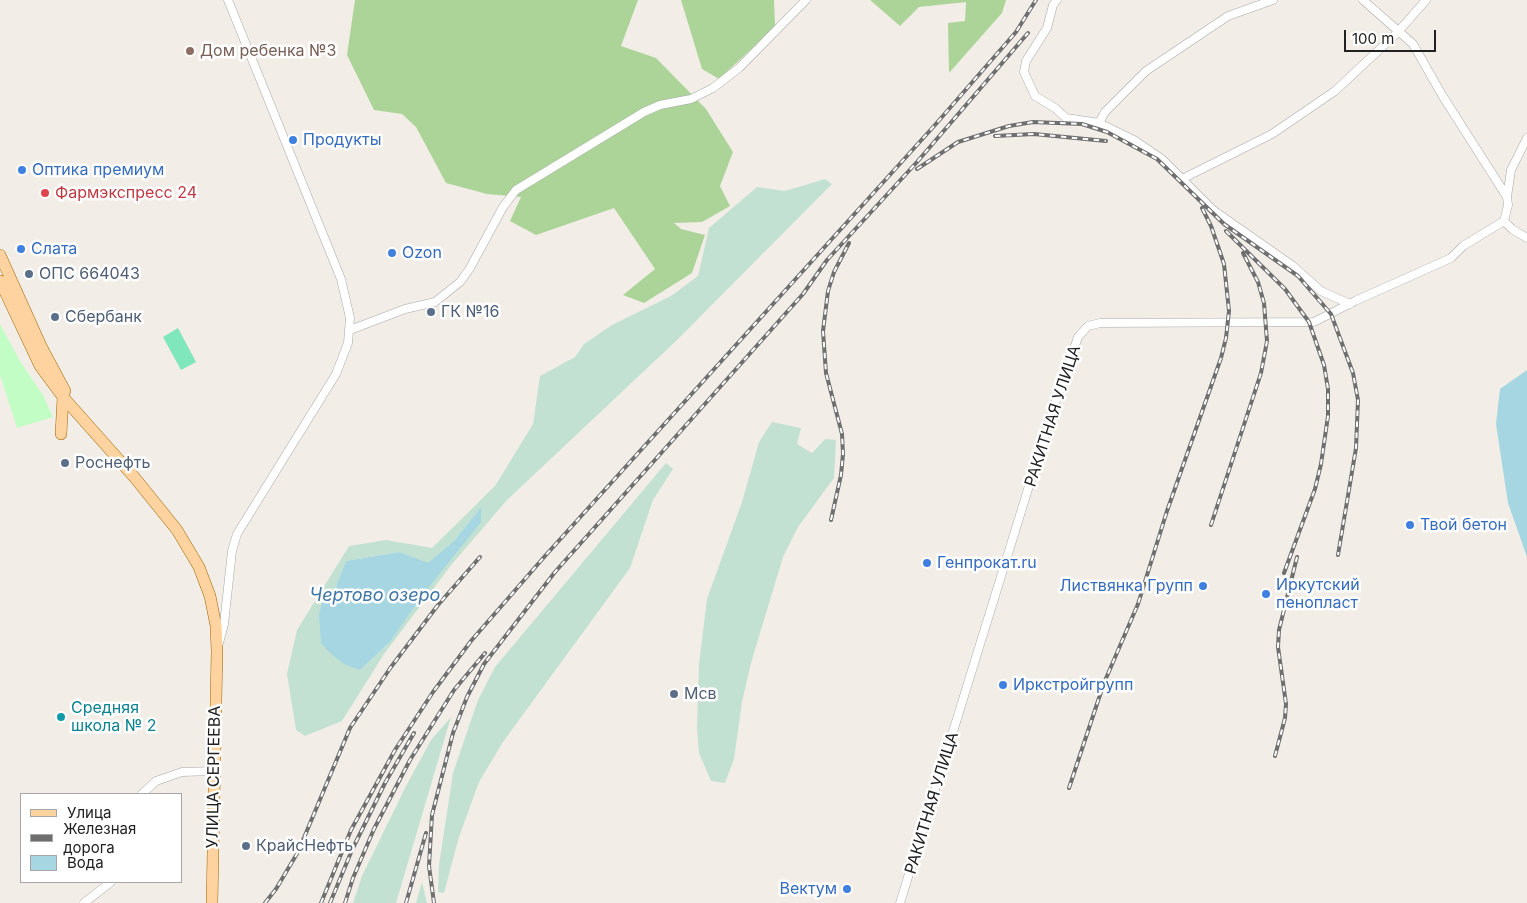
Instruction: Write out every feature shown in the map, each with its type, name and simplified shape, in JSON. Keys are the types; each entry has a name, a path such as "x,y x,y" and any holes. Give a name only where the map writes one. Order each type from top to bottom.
{"main road":[{"path":"0,254 41,346 74,408"},
{"path":"0,281 40,366 63,397 74,408"},
{"path":"62,434 63,397"},
{"name":"УЛИЦА СЕРГЕЕВА","path":"74,408 177,530 192,553 214,610 217,652 212,903"}],"street":[{"path":"217,652 224,624 232,550 237,534 336,374 344,356 350,330 348,303 341,279 228,0"},
{"path":"350,330 404,309 435,302 460,282 470,268 503,206 516,190 644,112 660,105 690,100 713,88 738,68 806,0"},
{"path":"1057,0 1053,5 1047,28 1026,61 1024,72 1034,96 1055,108 1066,118 1098,123 1134,140 1162,159 1184,178 1213,210 1294,266 1322,291 1350,304"},
{"path":"1098,123 1105,112 1146,71 1228,16 1272,0"},
{"path":"1363,0 1397,33 1413,44 1442,95 1507,197"},
{"path":"1184,178 1272,134 1335,92 1397,33 1426,0"},
{"path":"1527,138 1511,170 1504,221 1512,229 1527,238"},
{"name":"РАКИТНАЯ УЛИЦА","path":"900,903 1050,418 1078,337 1088,326 1100,323 1314,322 1451,258 1463,246 1504,221"},
{"path":"143,793 156,781 182,772 214,771"},
{"path":"84,903 110,883"}],"green space":[{"path":"355,0 638,0 621,46 656,58 706,109 733,152 720,186 730,206 702,222 674,223 681,229 705,235 692,273 644,303 623,295 655,269 614,208 536,235 510,221 521,197 487,194 446,183 416,127 402,114 374,110 347,55"},
{"path":"681,0 774,0 775,27 719,79 702,69"},
{"path":"870,0 1006,0 1002,13 949,73 948,23 965,21 966,2 919,7 900,26"},
{"path":"825,179 832,184 675,342 507,500 452,564 384,654 342,721 305,736 296,730 287,674 297,630 349,546 386,540 432,548 495,486 533,424 540,376 575,357 584,344 612,325 671,296 698,276 709,228 757,187 785,191","holes":["481,507 390,642 360,670 334,604 337,583 346,561 399,552 428,564 454,541"]},
{"path":"0,324 20,361 43,395 53,417 17,428 0,375"},
{"path":"178,328 196,362 181,370 163,337"},
{"path":"772,422 801,428 797,444 812,453 825,439 836,440 834,478 798,527 783,557 751,663 742,702 734,759 725,783 711,781 699,753 697,728 699,664 707,599 742,502 759,442"},
{"path":"666,463 673,469 653,500 630,568 503,742 479,782 459,837 444,893 438,892 439,865 453,773 478,700 495,667"},
{"path":"451,717 396,903 353,903 362,876 405,788 431,740"},
{"path":"422,882 427,903 416,903"}],"water":[{"path":"1527,370 1527,557 1508,503 1496,424 1500,389"},
{"name":"Чертово озеро","path":"481,507 481,522 421,597 390,642 360,670 344,664 329,652 321,643 319,614 322,603 334,603 337,583 346,561 399,552 428,563 454,541"}],"railway":[{"path":"321,903 351,830 395,750 433,692 471,641 545,556 935,125 1016,32 1036,0"},
{"path":"434,903 429,866 432,815 453,733 467,697 484,664 555,572 803,294 827,260 917,162 1028,33"},
{"path":"917,169 958,142 1009,126 1033,122 1082,124 1107,132 1157,159 1224,224 1298,276 1331,314 1353,373 1358,400 1356,448 1338,555"},
{"path":"995,136 1034,134 1106,141"},
{"path":"1069,788 1104,683 1138,604 1167,511 1221,358 1226,338 1229,311 1224,264 1211,226 1202,208"},
{"path":"1226,231 1285,289 1309,322 1324,365 1328,389 1328,416 1321,464 1315,489 1284,573"},
{"path":"831,520 841,475 843,454 842,434 826,373 823,331 828,291 834,272 849,243"},
{"path":"1211,525 1261,373 1267,341 1264,303 1258,282 1243,253"},
{"path":"265,903 276,889 298,852 350,728 391,667 438,605 480,557"},
{"path":"1275,756 1285,718 1286,704 1278,647 1279,630 1297,557"},
{"path":"345,903 353,878 374,829 410,760 454,690 485,653"},
{"path":"330,903 352,850 385,783 414,733"},
{"path":"406,903 426,833"}],"place":[{"name":"Дом ребенка №3","path":"190,51"},
{"name":"Продукты","path":"293,140"},
{"name":"Оптика премиум","path":"22,170"},
{"name":"Фармэкспресс 24","path":"45,193"},
{"name":"Слата","path":"21,249"},
{"name":"Ozon","path":"392,253"},
{"name":"ОПС 664043","path":"29,274"},
{"name":"ГК №16","path":"431,312"},
{"name":"Сбербанк","path":"55,317"},
{"name":"Роснефть","path":"65,463"},
{"name":"Твой бетон","path":"1410,525"},
{"name":"Генпрокат.ru","path":"927,563"},
{"name":"Листвянка Групп","path":"1203,586"},
{"name":"Иркутский пенопласт","path":"1266,594"},
{"name":"Иркстройгрупп","path":"1003,685"},
{"name":"Мсв","path":"674,694"},
{"name":"Средняя школа № 2","path":"61,717"},
{"name":"КрайсНефть","path":"246,846"},
{"name":"Вектум","path":"847,889"}]}
